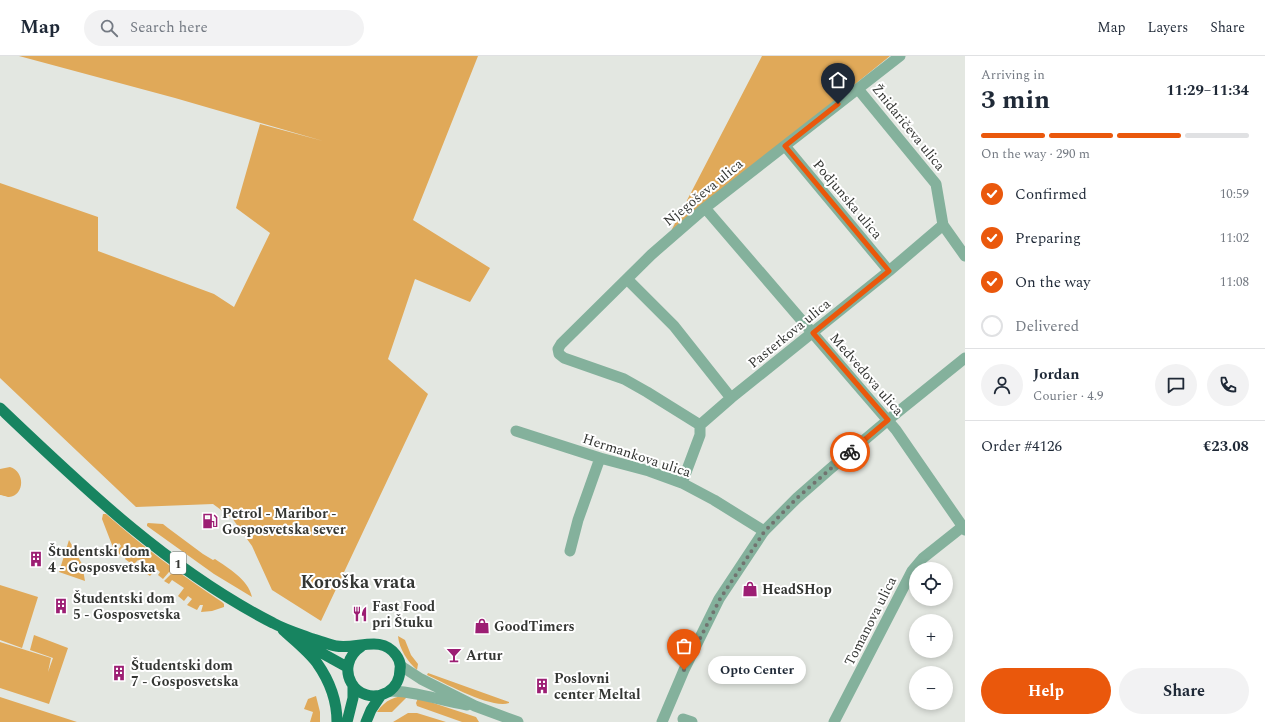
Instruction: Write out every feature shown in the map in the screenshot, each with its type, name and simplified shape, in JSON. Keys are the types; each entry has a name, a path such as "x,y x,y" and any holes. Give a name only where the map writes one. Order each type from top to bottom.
{"main road":[{"name":"1","path":"0,408 89,492 156,548 202,581 280,626 304,643 347,667"},
{"name":"1","path":"280,626 334,646 346,648 376,643 388,647 398,658 401,666"},
{"name":"1","path":"280,626 317,663 330,687 337,710 337,722"},
{"path":"362,646 352,654 347,667 350,680 353,686 361,693 370,696 385,693"},
{"path":"366,722 370,710 385,693 396,684 400,675 401,666"},
{"path":"347,722 353,698 353,686"}],"street":[{"name":"Njegoševa ulica","path":"700,426 624,379 564,358 558,354 558,349 561,344 651,255 705,208 900,56"},
{"name":"Žnidaričeva ulica","path":"858,89 936,184 943,225"},
{"name":"Podjunska ulica","path":"785,146 889,271"},
{"name":"Medvedova ulica","path":"705,208 888,420 964,529"},
{"name":"Pasterkova ulica","path":"700,426 730,398 813,333 943,225"},
{"path":"943,225 965,256"},
{"path":"627,279 674,326 730,398"},
{"path":"662,722 689,658 716,606 764,532 797,498 888,420 965,358"},
{"path":"682,483 700,435 700,426"},
{"name":"Hermankova ulica","path":"516,431 600,458 649,471 682,483 714,500 764,532"},
{"path":"570,552 578,520 600,458"},
{"name":"Tomanova ulica","path":"834,722 912,571 923,558 964,529"},
{"path":"401,666 421,679 475,706 518,722"},
{"path":"385,693 404,691 450,703 475,706"}],"shaded area":[{"path":"19,56 478,56 413,220 490,268 470,302 415,279 388,359 428,394 321,621 272,590 252,546 232,518 213,504 136,507 0,378 0,183 98,217 98,251 214,294 234,307 270,233 236,208 260,124 323,141 175,98"},
{"path":"762,56 890,56 670,233"},
{"path":"10,467 19,474 21,484 18,493 9,497 0,495 0,469"},
{"path":"103,514 106,514 162,560 222,602 224,607 212,611 201,612 203,605 200,605 197,610 187,605 192,599 188,596 184,601 178,596 184,588 172,580 169,584 164,581 171,574 169,572 163,579 158,575 160,572 152,565 150,568 154,571 150,576 142,570 145,565 138,560 133,565 125,559 128,554 125,551 121,556 117,551 121,546 119,543 114,550 102,519"},
{"path":"148,523 163,524 203,554 226,566 242,579 252,597 214,574 147,526"},
{"path":"69,540 82,564 85,581 59,572"},
{"path":"0,585 38,597 22,648 0,640"},
{"path":"34,635 68,648 49,704 0,688 0,642 51,658 48,672 53,658 30,650"},
{"path":"398,636 405,640 411,655 418,664 417,670 404,655"},
{"path":"428,673 509,703 501,704 480,699 427,675"},
{"path":"409,695 392,712 377,712 383,704 391,699"},
{"path":"316,696 320,712 320,722 310,722 313,712 304,709 308,699"},
{"path":"0,697 77,722 0,722"},
{"path":"418,698 476,717 479,722 462,722 417,706 416,703"},
{"path":"408,713 417,713 446,722 393,722"}],"way so far":[{"path":"684,670 720,599 764,532 797,498 850,452"}],"place":[{"name":"Petrol - Maribor - Gosposvetska sever","path":"210,521"},
{"name":"Študentski dom 4 - Gosposvetska","path":"36,559"},
{"name":"HeadSHop","path":"750,589"},
{"name":"Študentski dom 5 - Gosposvetska","path":"61,606"},
{"name":"Fast Food pri Štuku","path":"360,614"},
{"name":"GoodTimers","path":"482,626"},
{"name":"Artur","path":"454,655"},
{"name":"Opto Center","path":"684,670"},
{"name":"Študentski dom 7 - Gosposvetska","path":"119,673"},
{"name":"Poslovni center Meltal","path":"542,686"}],"district":[{"name":"Koroška vrata","path":"358,582"}],"route":[{"path":"838,104 785,146 889,271 813,333 888,420 850,452"}]}
